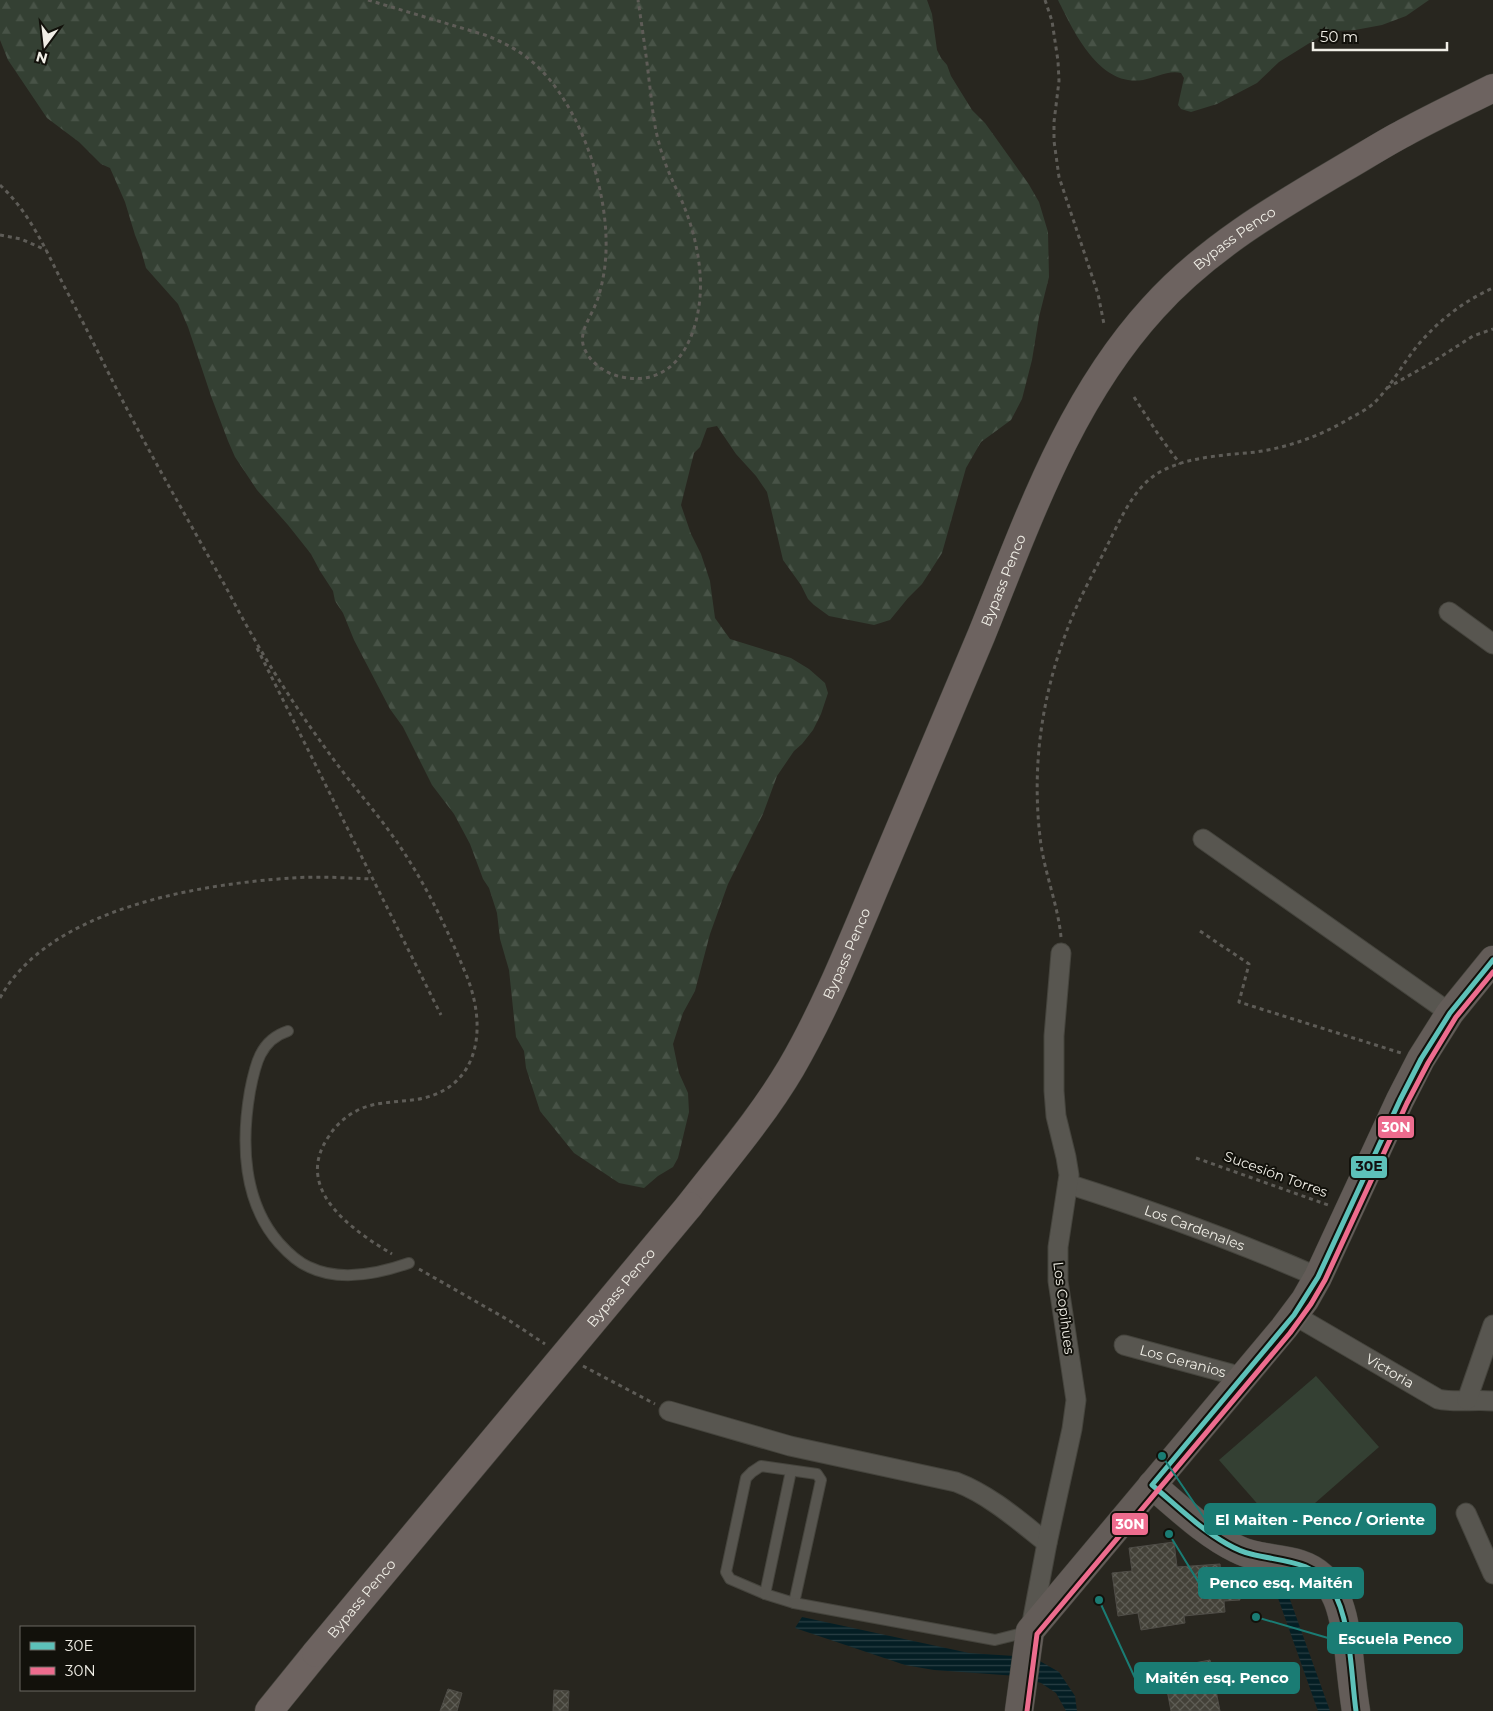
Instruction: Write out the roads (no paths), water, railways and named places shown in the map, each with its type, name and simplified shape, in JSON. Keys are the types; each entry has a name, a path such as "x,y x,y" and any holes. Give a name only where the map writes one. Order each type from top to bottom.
{"main road":[{"name":"Bypass Penco","path":"269,1711 689,1206 765,1108 814,1025 848,952 1025,525 1066,439 1098,381 1129,336 1188,272 1244,230 1287,201 1402,134 1493,88"},
{"name":"Bypass Penco","path":"1344,168 1395,150 1493,108"},
{"path":"1019,1711 1029,1640 1152,1485 1294,1315 1318,1277 1421,1059 1450,1013 1493,960"},
{"path":"1152,1485 1208,1530 1235,1548 1247,1553 1301,1564 1316,1571 1328,1583 1338,1599 1344,1620 1356,1711"}],"street":[{"path":"1449,612 1493,644"},
{"path":"1203,838 1450,1013"},
{"name":"Los Copihues","path":"1029,1640 1046,1543 1072,1429 1076,1400 1057,1264 1068,1184 1068,1166 1056,1116 1054,1091 1054,1036 1061,953"},
{"name":"Los Cardenales","path":"1068,1184 1181,1221 1252,1248 1318,1277"},
{"name":"Victoria","path":"1294,1315 1429,1395 1448,1401 1493,1401"},
{"path":"1467,1400 1493,1325"},
{"name":"Los Geranios","path":"1124,1344 1242,1377"},
{"path":"669,1410 790,1446 956,1482 993,1501 1046,1543"},
{"path":"1466,1513 1493,1574"}],"lane":[{"path":"288,1030 280,1033 268,1042 259,1056 252,1082 246,1119 248,1175 253,1194 267,1226 276,1239 296,1260 322,1272 354,1275 373,1273 409,1263"},
{"path":"794,1603 821,1480 817,1474 761,1466 746,1478 726,1572 730,1579 765,1594 794,1603 995,1640 1029,1640"},
{"path":"765,1594 791,1470"}],"water":[{"path":"1288,1594 1330,1711 1318,1711 1278,1598"},
{"path":"802,1617 969,1653 1014,1656 1038,1660 1059,1672 1075,1696 1077,1711 1066,1711 1056,1693 1041,1683 1017,1676 934,1670 905,1665 795,1628"}],"place":[{"name":"El Maiten - Penco / Oriente","path":"1162,1456"},
{"name":"Penco esq. Maitén","path":"1169,1534"},
{"name":"Maitén esq. Penco","path":"1099,1600"},
{"name":"Escuela Penco","path":"1256,1617"}]}
